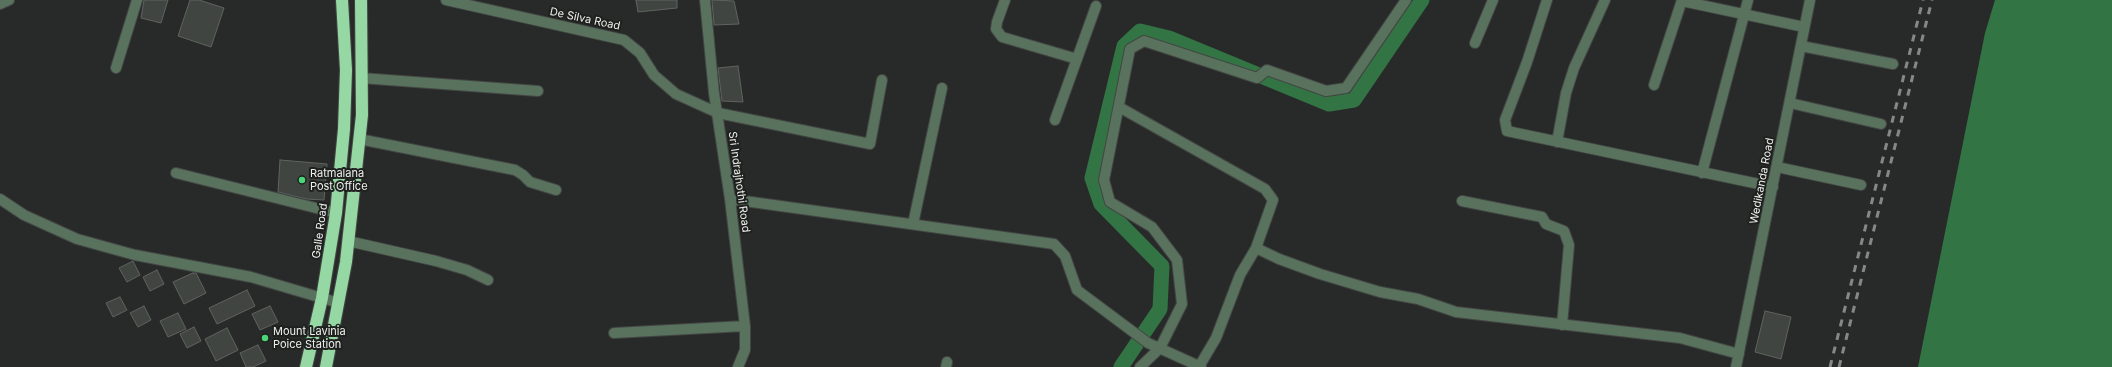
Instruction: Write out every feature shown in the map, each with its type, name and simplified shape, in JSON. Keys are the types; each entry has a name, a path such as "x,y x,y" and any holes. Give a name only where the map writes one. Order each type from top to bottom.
{"highway":[{"name":"Galle Road","path":"306,367 322,298 336,213 344,129 345,84 342,0"},
{"path":"328,366 348,241 362,115 361,0"}],"street":[{"path":"0,4 9,0"},
{"path":"116,68 137,0"},
{"name":"De Silva Road","path":"446,0 624,40 640,53 654,76 676,94 718,113 870,144 882,80"},
{"name":"Sri Indrajhothi Road","path":"705,0 714,93 730,199 745,326 745,350 738,367"},
{"path":"1005,0 996,29 1002,37 1077,59"},
{"path":"1140,367 1160,348 1182,304 1177,260 1152,227 1110,202 1104,180 1130,49 1144,41 1257,78 1267,70 1326,91 1346,88 1406,0"},
{"path":"1475,42 1493,0"},
{"path":"1547,0 1527,62 1505,120 1507,131 1774,187"},
{"path":"1557,142 1566,93 1574,68 1605,0"},
{"path":"1654,85 1682,0 1804,26"},
{"path":"1702,173 1748,0"},
{"name":"Wedikanda Road","path":"1736,367 1774,187 1810,0"},
{"path":"1055,120 1096,6"},
{"path":"1801,46 1893,64"},
{"path":"361,78 538,91"},
{"path":"913,224 942,88"},
{"path":"1790,103 1881,124"},
{"path":"730,199 1054,244 1065,256 1077,290 1132,333 1148,343 1200,366 1216,338 1240,275 1256,248 1273,200 1265,189 1119,107"},
{"path":"359,139 515,170 530,182 556,190"},
{"path":"1777,167 1862,185"},
{"path":"176,173 336,213"},
{"path":"0,199 24,215 77,239 135,255 251,277 339,303"},
{"path":"1462,201 1542,217 1546,224 1564,231 1569,245 1562,325"},
{"path":"348,241 436,261 467,270 488,280"},
{"path":"1256,248 1279,259 1320,274 1380,292 1418,298 1456,312 1680,338 1739,354"},
{"path":"614,333 745,326"}],"shaded area":[{"path":"1995,0 2112,0 2112,367 1918,367 1985,33"}],"building":[{"path":"144,0 168,0 161,23 141,18"},
{"path":"190,0 199,0 224,8 211,47 178,36"},
{"path":"636,0 677,0 677,8 638,12"},
{"path":"712,0 734,1 739,24 714,25"},
{"path":"738,66 743,102 722,101 718,68"},
{"name":"Ratmalana Post Office","path":"280,160 327,164 324,200 306,199 278,192"},
{"path":"133,261 140,275 127,282 119,268"},
{"path":"157,270 164,284 150,291 143,277"},
{"path":"196,273 206,293 184,304 173,282"},
{"path":"247,290 255,306 217,324 209,308"},
{"path":"120,297 127,310 113,317 106,303"},
{"path":"144,306 151,320 138,327 130,313"},
{"path":"270,306 278,322 260,330 252,314"},
{"path":"1765,311 1791,317 1781,359 1755,352"},
{"path":"178,313 186,329 168,337 160,321"},
{"path":"194,327 201,341 187,348 180,334"},
{"path":"227,328 238,350 216,361 205,339"},
{"path":"258,345 266,361 253,367 246,367 240,353"}],"waterway":[{"path":"1121,367 1160,309 1162,266 1101,204 1092,178 1124,46 1140,31 1169,38 1329,104 1354,100 1422,0"}],"railway":[{"path":"1830,367 1923,0"},
{"path":"1839,367 1932,0"}],"place":[{"name":"Ratmalana Post Office","path":"302,180"},
{"name":"Mount Lavinia Poice Station","path":"265,338"}]}
